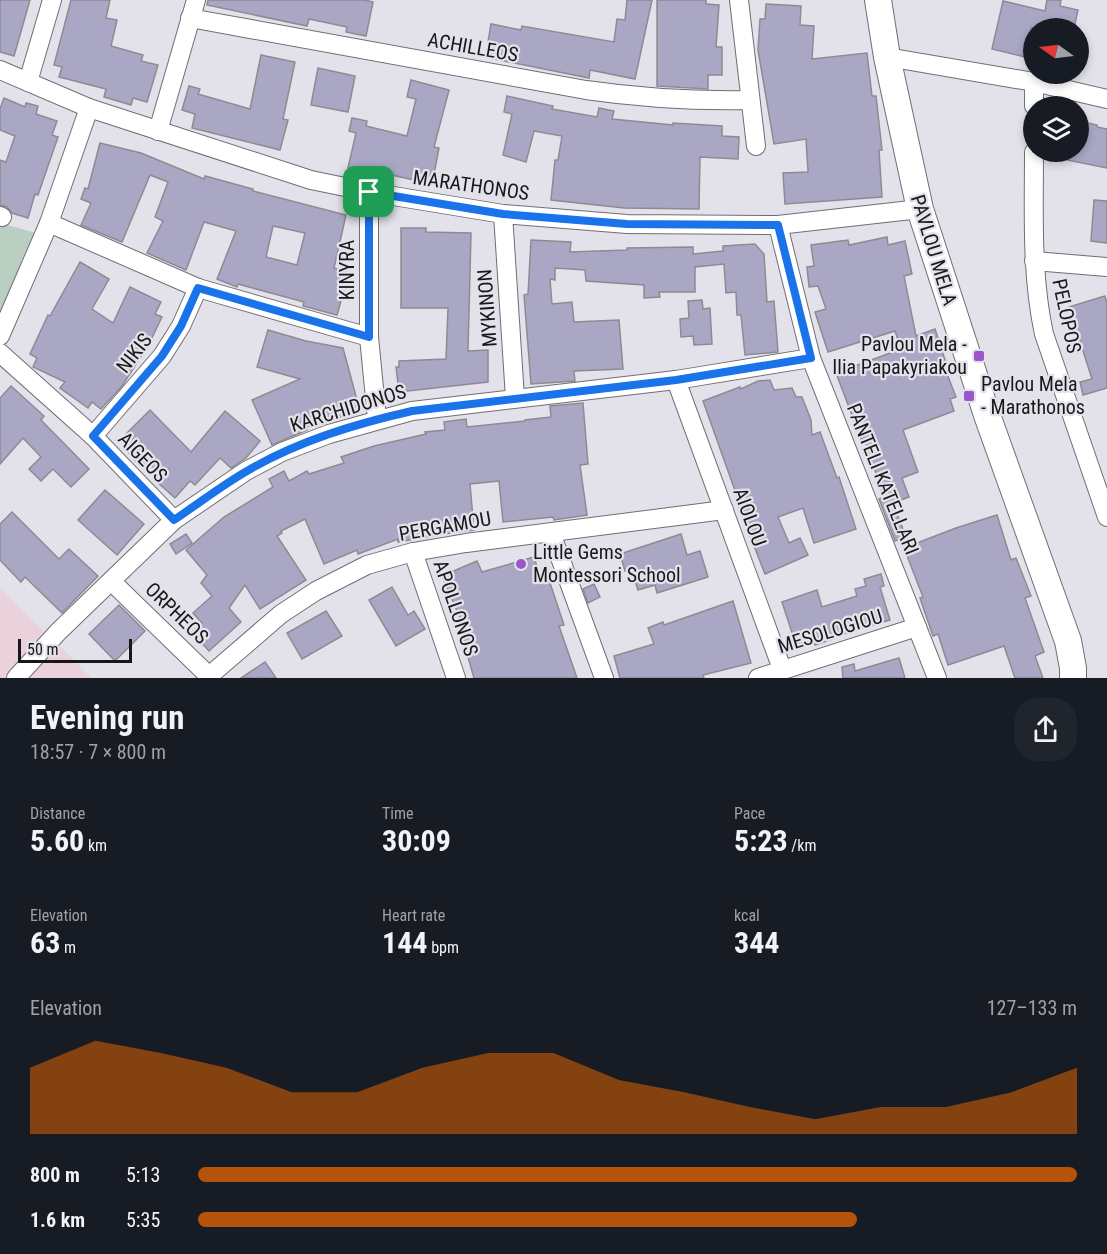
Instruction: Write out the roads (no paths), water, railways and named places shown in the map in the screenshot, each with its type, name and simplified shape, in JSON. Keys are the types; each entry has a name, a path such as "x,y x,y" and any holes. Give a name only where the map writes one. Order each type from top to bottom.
{"street":[{"path":"28,82 52,0"},
{"path":"158,131 196,0"},
{"path":"739,0 756,146"},
{"name":"PAVLOU MELA","path":"878,0 887,57 920,209 983,404 1068,641 1073,668 1072,678"},
{"name":"ACHILLEOS","path":"190,18 586,90 641,98 693,101 750,100"},
{"path":"887,57 1023,80"},
{"name":"MARATHONOS","path":"0,70 89,108 311,180 503,214 638,224 778,225 920,209"},
{"path":"1043,84 1107,99"},
{"path":"0,336 49,224 89,108"},
{"name":"PELOPOS","path":"1034,162 1034,261 1039,312 1044,334 1107,517"},
{"name":"KINYRA","path":"369,192 369,337 377,419"},
{"name":"MYKINON","path":"503,214 515,398"},
{"path":"49,224 198,288 369,337"},
{"name":"PANTELI KATELLARI","path":"778,225 811,358 937,678"},
{"path":"1034,261 1107,267"},
{"name":"NIKIS","path":"93,436 162,356 181,326 198,288"},
{"name":"AIGEOS","path":"0,352 93,436 174,520"},
{"name":"KARCHIDONOS","path":"16,678 58,632 174,520 246,471 282,452 329,434 412,411 676,380 811,358"},
{"name":"AIOLOU","path":"676,380 782,669"},
{"name":"PERGAMOU","path":"210,677 281,614 316,591 367,565 413,552 465,543 723,510"},
{"path":"551,533 604,678"},
{"name":"APOLLONOS","path":"413,552 456,678"},
{"name":"ORPHEOS","path":"111,581 210,677"},
{"name":"MESOLOGIOU","path":"758,678 917,627"}],"place":[{"name":"Pavlou Mela - Ilia Papakyriakou","path":"979,356"},
{"name":"Pavlou Mela - Marathonos","path":"969,396"},
{"name":"Little Gems Montessori School","path":"521,564"}]}
